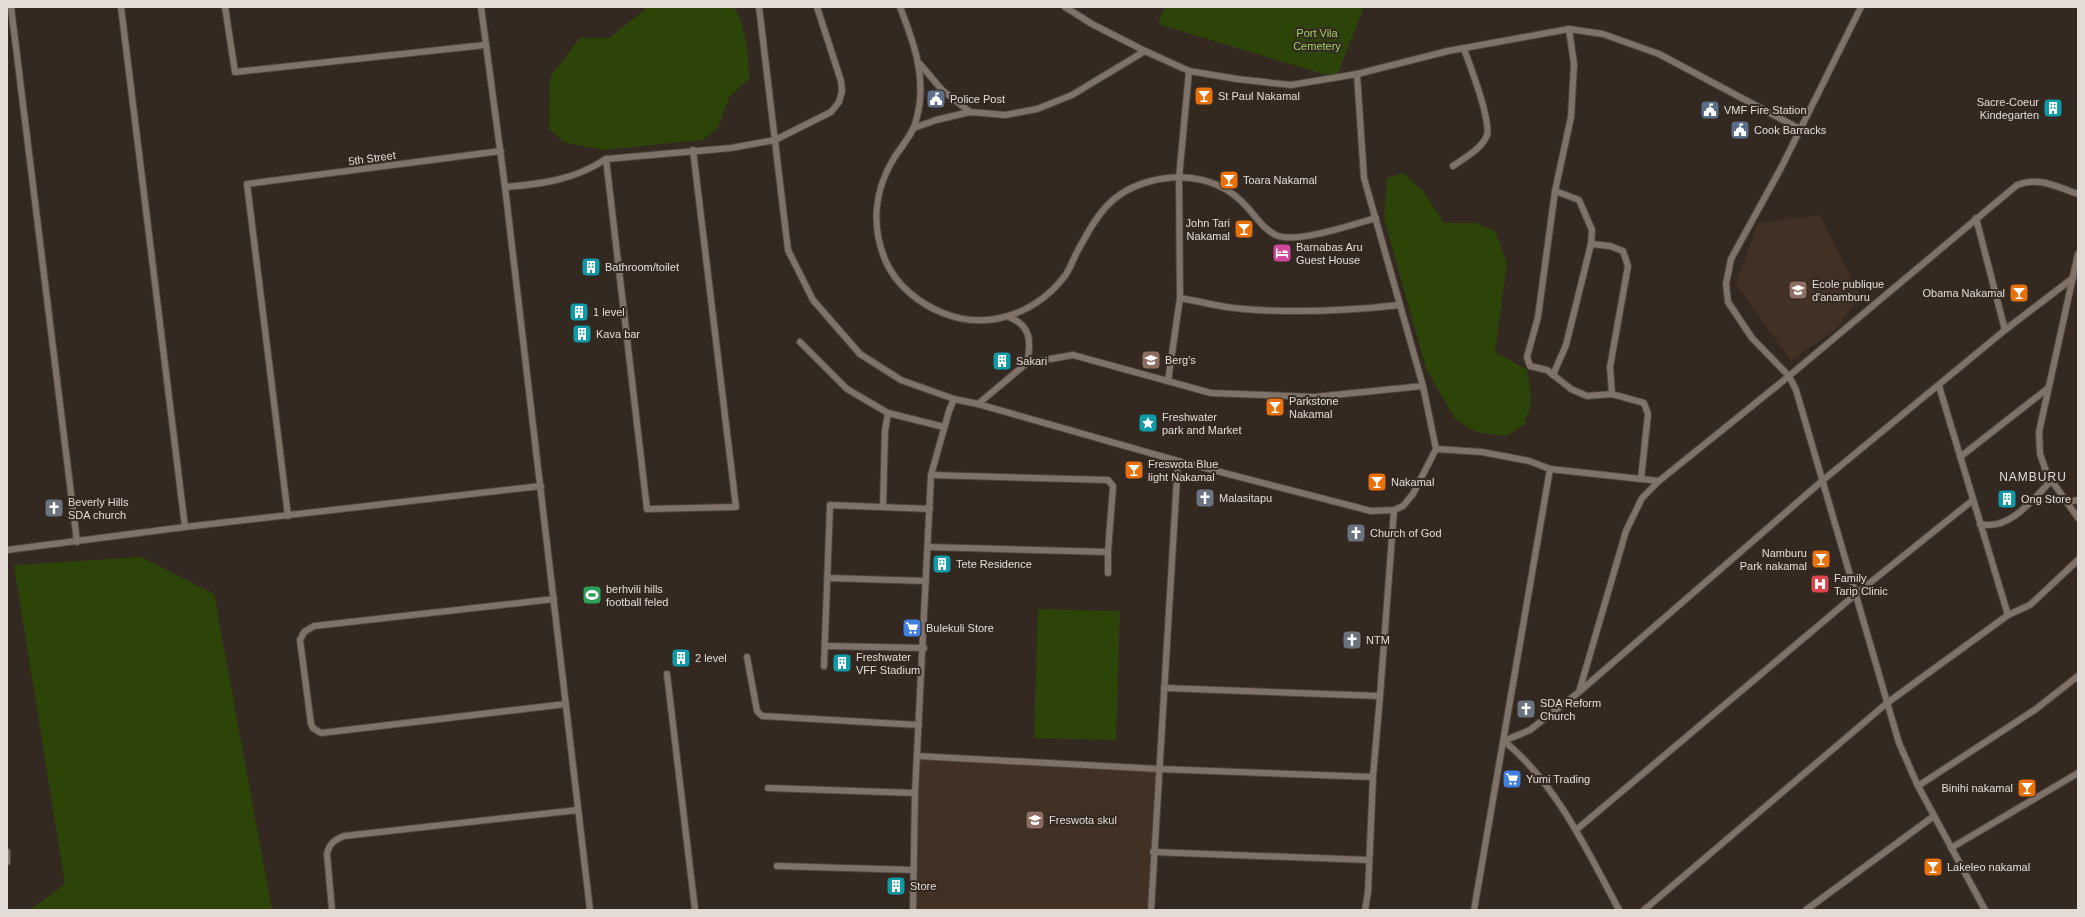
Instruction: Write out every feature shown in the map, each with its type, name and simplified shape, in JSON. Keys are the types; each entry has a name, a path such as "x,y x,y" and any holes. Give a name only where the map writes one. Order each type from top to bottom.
{"street":[{"path":"11,7 77,542"},
{"path":"121,7 185,527"},
{"path":"225,7 235,72 485,45"},
{"path":"481,7 505,187 590,910"},
{"path":"759,7 788,250 813,300 860,354 901,380 954,399 978,404 1178,461 1371,511 1394,510 1403,506 1413,494 1436,448 1423,386 1364,178 1357,74"},
{"path":"505,187 546,184 590,170 606,159 694,150 731,148 775,140 831,112 839,102 842,91 841,81 818,7"},
{"path":"900,7 919,62 921,76 920,104 914,128 889,167 878,196 876,220 878,239 889,268 904,288 916,299 947,315 977,321 1009,317 1044,297 1065,276 1091,226 1102,209 1114,199 1139,185 1165,178 1203,179 1219,186 1232,193 1270,231 1286,238 1337,229 1376,218"},
{"path":"1065,7 1092,24 1188,71 1237,80 1291,85 1357,74 1448,51 1568,30 1603,34 1659,54 1800,129"},
{"path":"1861,7 1781,168 1731,259 1726,284 1728,302 1752,338 1789,376 1801,404 1822,481 1899,743 1918,786 1985,910"},
{"path":"1568,30 1574,64 1571,117 1555,190 1538,318 1528,357 1530,366 1547,370 1571,389 1587,396 1612,394 1644,403 1648,414 1641,479"},
{"path":"1453,166 1481,145 1487,134 1486,122 1480,97 1464,49"},
{"path":"914,128 936,120 970,112 1005,115 1037,109 1072,95 1145,51"},
{"path":"919,62 942,90 970,112"},
{"path":"1168,381 1180,298 1179,178 1188,71"},
{"path":"606,159 647,509 736,507 694,150"},
{"name":"5th Street","path":"288,516 247,184 500,151"},
{"path":"1579,692 1626,531 1642,498 1658,481 1789,376 2011,189 2023,182 2040,181 2078,194"},
{"path":"1553,375 1566,345 1591,244 1592,230 1579,200 1555,190"},
{"path":"1976,218 2005,330"},
{"path":"1591,244 1610,246 1623,251 1628,266 1610,367 1612,394"},
{"path":"2078,254 2047,389 2039,432 2040,454 2052,480 2078,518"},
{"path":"1504,741 1530,730 1579,692 1822,481 2005,330 2073,278"},
{"path":"1180,298 1234,308 1299,312 1360,310 1400,305"},
{"path":"1009,317 1019,321 1028,334 1030,343 1027,364"},
{"path":"800,342 847,389 888,413 944,427"},
{"path":"978,404 1027,364 1073,355 1211,392 1314,397 1423,386"},
{"path":"1939,386 2008,615"},
{"path":"1960,457 2047,389"},
{"path":"913,910 915,793 924,648 931,475 944,427 954,399"},
{"path":"883,506 885,431 888,413"},
{"path":"1436,448 1482,452 1529,461 1550,469 1658,481"},
{"path":"1151,910 1178,461"},
{"path":"1474,910 1490,808 1504,741 1550,469"},
{"path":"931,475 1108,480 1112,486 1108,573"},
{"path":"1980,524 1991,527 2001,524 2018,513 2052,480"},
{"path":"7,550 185,527 541,486"},
{"path":"1576,830 1856,594 1973,500"},
{"path":"2068,502 2078,500"},
{"path":"824,666 830,505 930,509"},
{"path":"1365,910 1373,777 1394,510"},
{"path":"928,547 1108,552"},
{"path":"1644,910 1887,703 2008,615 2030,605 2078,560"},
{"path":"828,578 926,581"},
{"path":"554,599 314,626 304,632 300,640 311,724 313,728 321,733 566,704"},
{"path":"825,646 924,648"},
{"path":"747,657 757,711 762,716 919,725"},
{"path":"667,674 695,910"},
{"path":"1918,786 2036,709 2078,676"},
{"path":"1164,688 1380,696"},
{"path":"1504,741 1524,757 1576,830 1619,910"},
{"path":"917,756 1159,769 1373,777"},
{"path":"1951,848 2078,773"},
{"path":"768,788 915,793"},
{"path":"332,910 327,854 329,847 338,838 344,836 578,810"},
{"path":"1806,910 1934,816"},
{"path":"7,852 7,862"},
{"path":"1154,852 1369,860"},
{"path":"777,866 914,870"}],"shaded area":[{"name":"Ecole publique d'anamburu","path":"1820,215 1860,295 1837,328 1791,361 1736,284 1758,223"},
{"name":"Freswota skul","path":"917,756 1159,769 1151,910 913,910"}],"green space":[{"path":"648,7 734,7 742,24 744,33 749,79 729,97 718,128 702,140 602,150 564,142 549,129 550,77 580,38 609,38"},
{"name":"Port Vila Cemetery","path":"1165,7 1364,7 1336,78 1158,24"},
{"path":"1403,173 1423,191 1444,223 1477,223 1495,231 1507,262 1495,352 1527,370 1531,395 1530,408 1525,419 1526,423 1507,436 1476,432 1455,419 1426,368 1384,218 1387,178"},
{"path":"141,557 214,594 272,910 30,910 65,884 14,565"},
{"name":"berhvili hills football feled","path":"598,588 600,599 585,601 583,591"},
{"path":"1038,609 1120,611 1116,740 1034,738"}],"place":[{"name":"St Paul Nakamal","path":"1204,96"},
{"name":"Police Post","path":"936,99"},
{"name":"Sacre-Coeur Kindegarten","path":"2053,108"},
{"name":"VMF Fire Station","path":"1710,110"},
{"name":"Cook Barracks","path":"1740,130"},
{"name":"Toara Nakamal","path":"1229,180"},
{"name":"John Tari Nakamal","path":"1244,229"},
{"name":"Barnabas Aru Guest House","path":"1282,253"},
{"name":"Bathroom/toilet","path":"591,267"},
{"name":"Ecole publique d'anamburu","path":"1798,290"},
{"name":"Obama Nakamal","path":"2019,293"},
{"name":"1 level","path":"579,312"},
{"name":"Kava bar","path":"582,334"},
{"name":"Berg's","path":"1151,360"},
{"name":"Sakari","path":"1002,361"},
{"name":"Parkstone Nakamal","path":"1275,407"},
{"name":"Freshwater park and Market","path":"1148,423"},
{"name":"Freswota Blue light Nakamal","path":"1134,470"},
{"name":"Nakamal","path":"1377,482"},
{"name":"Malasitapu","path":"1205,498"},
{"name":"Ong Store","path":"2007,499"},
{"name":"Beverly Hills SDA church","path":"54,508"},
{"name":"Church of God","path":"1356,533"},
{"name":"Namburu Park nakamal","path":"1821,559"},
{"name":"Tete Residence","path":"942,564"},
{"name":"Family Tarip Clinic","path":"1820,584"},
{"name":"berhvili hills football feled","path":"592,595"},
{"name":"Bulekuli Store","path":"912,628"},
{"name":"NTM","path":"1352,640"},
{"name":"2 level","path":"681,658"},
{"name":"Freshwater VFF Stadium","path":"842,663"},
{"name":"SDA Reform Church","path":"1526,709"},
{"name":"Yumi Trading","path":"1512,779"},
{"name":"Binihi nakamal","path":"2027,788"},
{"name":"Freswota skul","path":"1035,820"},
{"name":"Lakeleo nakamal","path":"1933,867"},
{"name":"Store","path":"896,886"}],"district":[{"name":"NAMBURU","path":"2033,477"}]}
